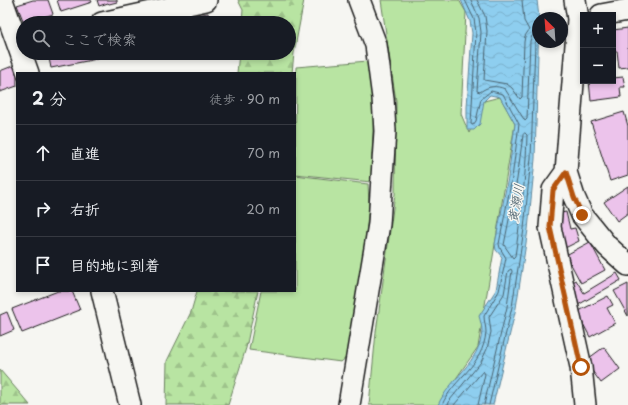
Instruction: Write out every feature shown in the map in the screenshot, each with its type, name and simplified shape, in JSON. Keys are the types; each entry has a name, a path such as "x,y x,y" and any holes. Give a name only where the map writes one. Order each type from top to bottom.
{"street":[{"path":"2,0 16,32"},
{"path":"134,16 206,0"},
{"path":"349,405 379,224 385,131 383,98 376,46 359,0"},
{"path":"616,12 628,10"},
{"path":"578,12 566,172 574,197 582,215 608,246 628,265"},
{"path":"25,60 28,72"},
{"path":"566,172 553,190 550,227 581,367 585,405"},
{"path":"102,292 130,405"}],"green space":[{"path":"238,0 304,0 296,42 296,16 243,16 243,10"},
{"path":"381,0 459,0 466,12 461,114 469,133 484,101 500,97 515,124 478,347 455,380 444,405 369,405 376,332 395,194 396,101"},
{"path":"238,60 293,60 292,72 237,72"},
{"path":"368,61 374,106 371,182 296,174 296,67"},
{"path":"296,175 368,184 369,205 361,283 347,357 341,362 249,350 261,292 296,292"},
{"path":"197,292 258,292 246,348 228,405 166,405 167,361 191,312"},
{"path":"0,370 30,405 0,405"}],"water":[{"name":"黄瀬川","path":"461,0 537,0 538,12 532,12 532,48 538,48 535,159 528,230 516,308 493,405 438,405 443,395 464,370 476,352 482,331 479,316 496,290 502,257 496,250 495,244 508,178 515,124 500,97 490,95 484,101 480,124 474,130 467,130 472,33 470,21"}],"building":[{"path":"33,0 48,0 53,14 47,16 21,16 17,5"},
{"path":"57,0 91,0 92,2 61,12"},
{"path":"97,0 117,0 117,2 99,6"},
{"path":"208,13 209,16 191,16"},
{"path":"628,28 628,67 619,68 616,51 616,30"},
{"path":"49,60 92,60 51,68"},
{"path":"15,65 17,72 16,86 0,92 0,71"},
{"path":"623,77 625,87 620,87 621,97 591,101 589,84 616,84 616,78"},
{"path":"624,112 628,126 628,175 610,181 591,122"},
{"path":"628,186 628,213 617,221 604,202"},
{"path":"566,212 570,229 575,228 579,241 561,250 555,214"},
{"path":"590,242 605,270 581,283 566,255"},
{"path":"617,273 621,280 578,305 567,286 576,280 584,293"},
{"path":"628,284 628,316 614,291"},
{"path":"55,292 72,292 80,310 22,333 12,309"},
{"path":"608,296 613,305 607,308 615,323 590,337 577,312"},
{"path":"7,312 14,330 0,336 0,315"},
{"path":"604,347 620,369 601,383 585,361"}],"route":[{"path":"581,367 550,227 553,190 566,172 574,197 582,215"}]}
